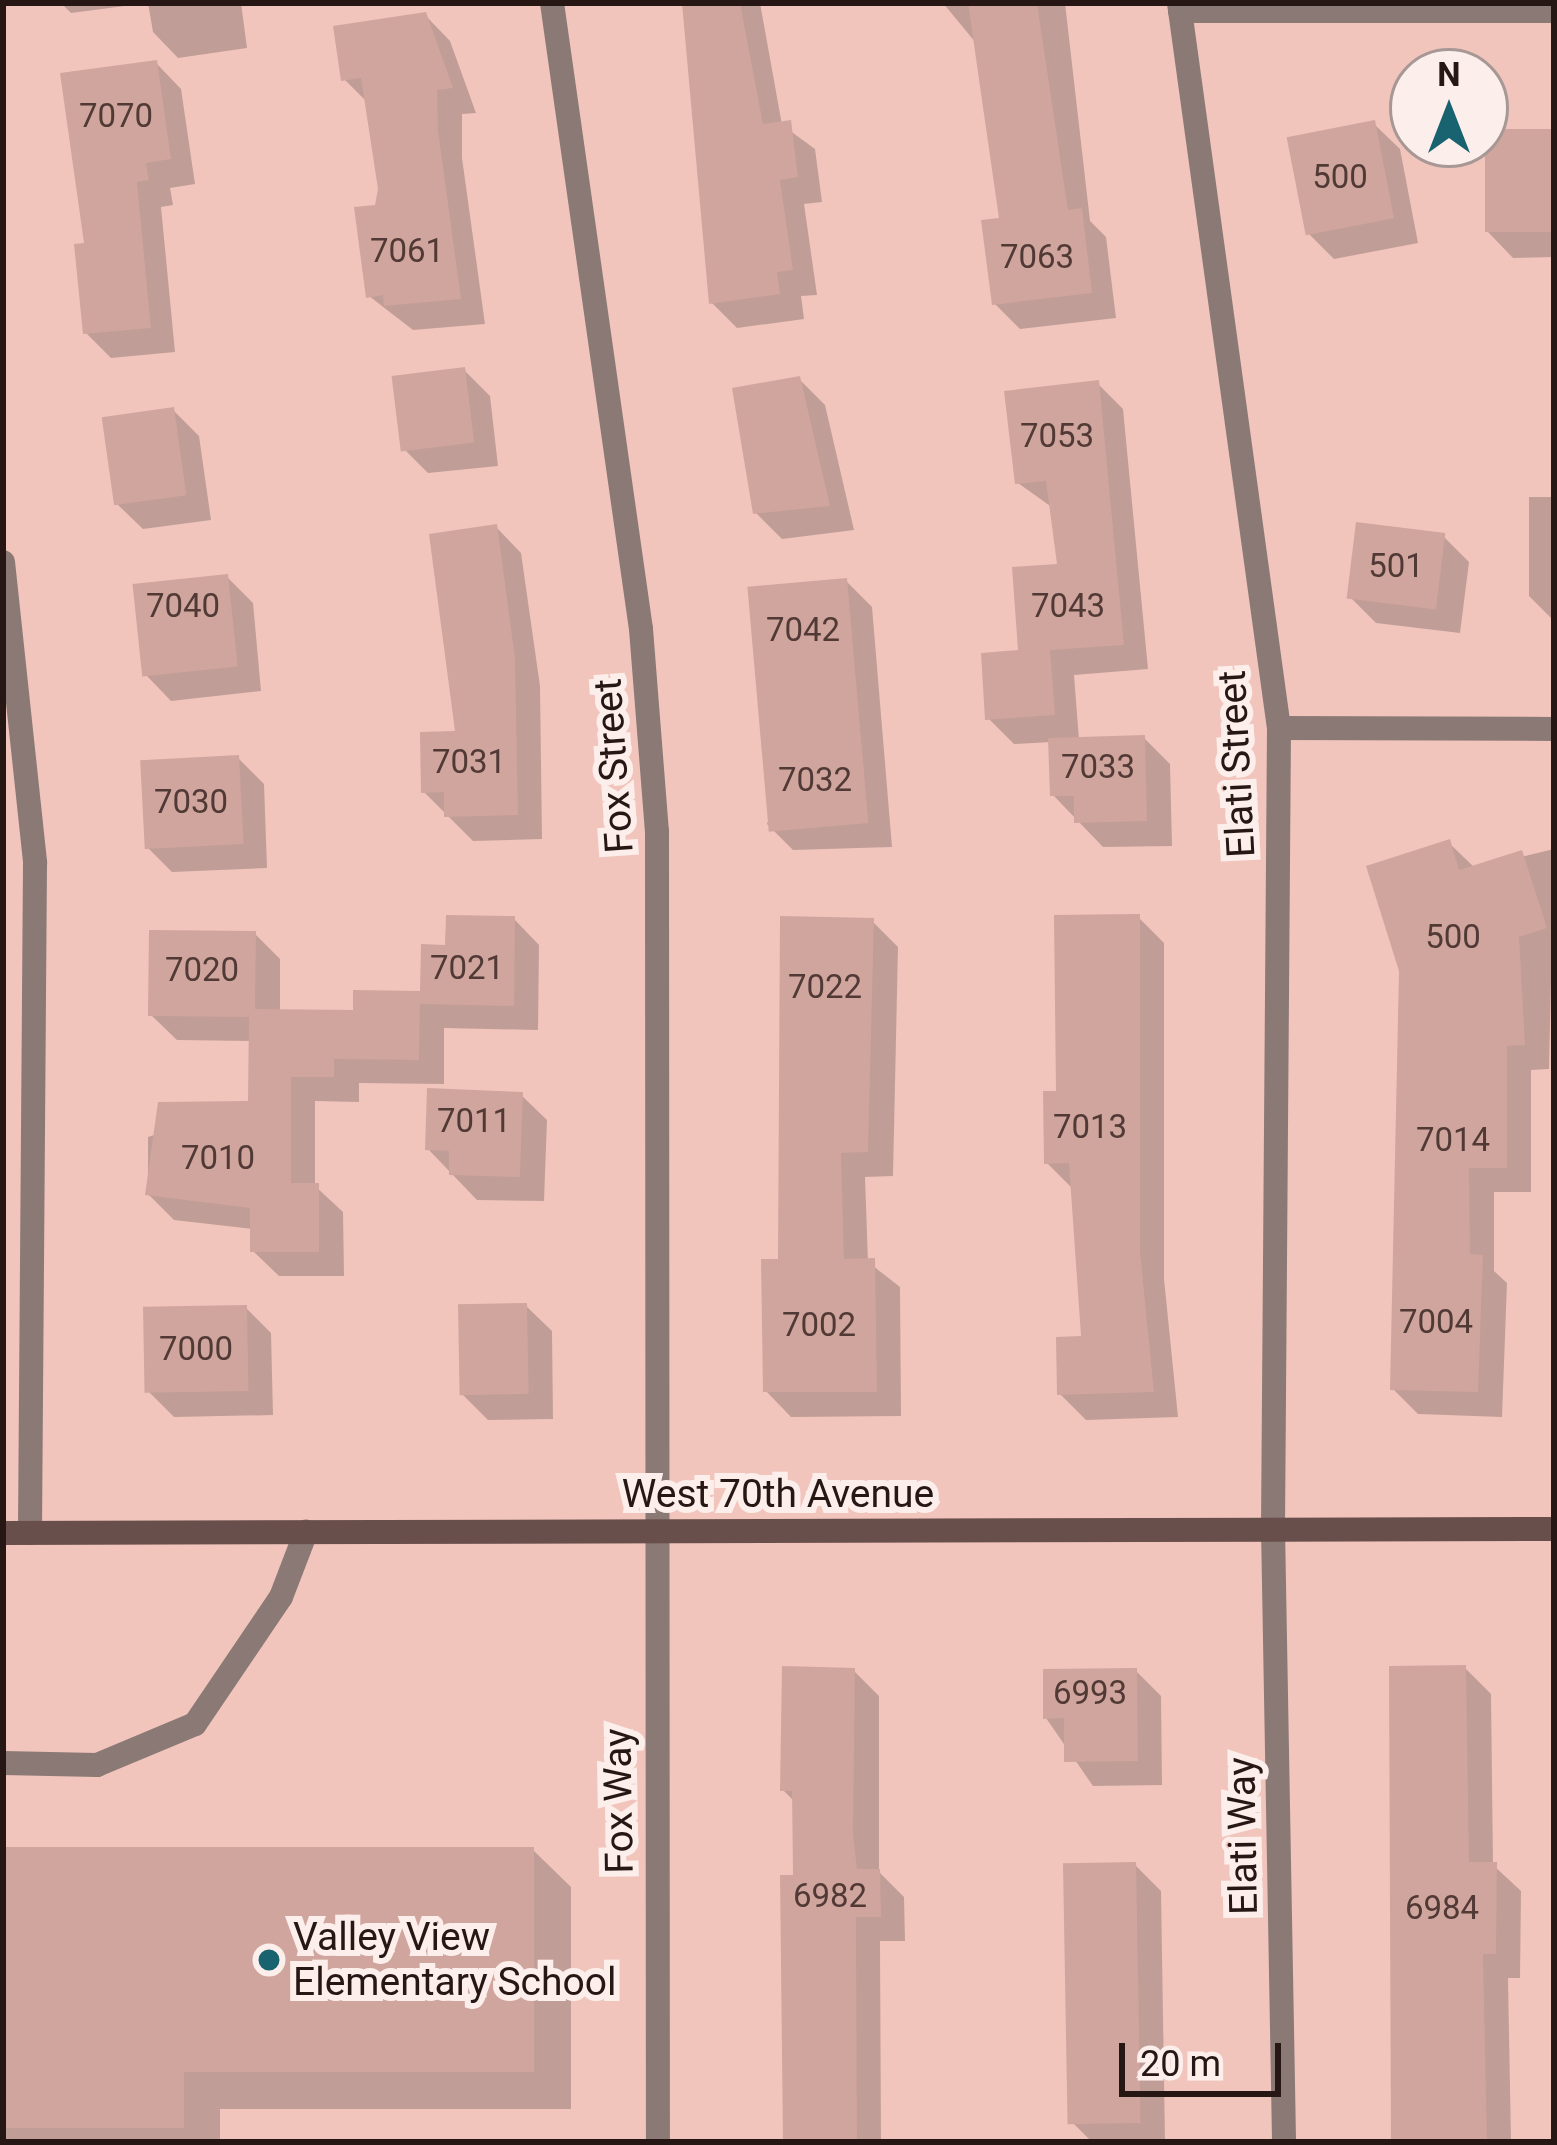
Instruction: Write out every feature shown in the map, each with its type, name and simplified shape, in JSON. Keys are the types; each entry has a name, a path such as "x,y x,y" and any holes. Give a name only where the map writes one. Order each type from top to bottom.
{"main road":[{"name":"West 70th Avenue","path":"3,1533 1554,1528"}],"street":[{"name":"Fox Street","path":"552,3 641,629 657,831 652,1531"},
{"path":"1180,7 1554,11"},
{"name":"Elati Street","path":"1180,7 1280,728 1273,1528"},
{"path":"3,562 35,863 31,1533"},
{"path":"1280,728 1554,729"},
{"name":"Elati Way","path":"1273,1528 1284,2142"},
{"name":"Fox Way","path":"652,1531 658,2142"},
{"path":"3,1763 97,1766 194,1724 281,1597 306,1532"}],"building":[{"path":"682,3 740,3 763,124 791,120 798,177 780,180 793,270 777,272 780,294 709,304"},
{"path":"968,3 1037,3 1068,210 1082,208 1092,293 992,305 981,220 999,218"},
{"path":"426,12 453,88 437,90 438,130 461,299 384,306 383,295 366,298 354,207 375,205 378,189 361,78 341,81 333,26"},
{"path":"157,60 171,159 146,163 149,180 137,182 151,328 83,334 74,244 84,243 60,73"},
{"path":"1375,120 1394,218 1306,235 1287,137"},
{"path":"1509,129 1554,129 1554,232 1485,232 1485,168 1509,168"},
{"path":"465,367 474,442 401,451 392,376"},
{"path":"800,376 830,506 753,514 732,388"},
{"path":"1099,380 1124,645 1050,650 1055,715 985,720 981,653 1018,650 1012,567 1057,564 1046,481 1015,484 1004,391"},
{"path":"174,407 186,495 114,505 102,417"},
{"path":"1356,522 1445,533 1436,609 1347,598"},
{"path":"497,524 515,658 518,815 444,817 444,792 421,793 420,732 455,731 429,534"},
{"path":"228,574 238,666 142,677 133,584"},
{"path":"847,578 868,823 769,832 747,587"},
{"path":"1145,735 1147,821 1074,823 1074,796 1050,796 1048,738"},
{"path":"239,755 244,844 145,849 140,760"},
{"path":"1450,839 1459,870 1522,850 1547,928 1519,937 1525,1045 1507,1046 1507,1168 1469,1168 1470,1254 1483,1255 1478,1392 1390,1390 1399,971 1366,866"},
{"path":"1140,914 1140,1251 1154,1392 1057,1395 1056,1337 1081,1336 1069,1163 1044,1164 1043,1091 1056,1091 1054,915"},
{"path":"446,915 515,916 514,1006 420,1004 419,1060 334,1059 334,1077 291,1077 291,1183 319,1183 319,1252 250,1252 250,1208 145,1195 158,1102 248,1101 249,1017 148,1016 149,930 256,931 255,1009 353,1010 353,990 420,991 421,944 445,945"},
{"path":"780,916 874,918 868,1152 841,1153 844,1259 875,1258 877,1392 763,1392 761,1259 778,1259"},
{"path":"427,1088 523,1092 520,1177 449,1175 449,1151 425,1150"},
{"path":"527,1303 529,1394 460,1395 458,1304"},
{"path":"247,1305 249,1391 145,1393 143,1307"},
{"path":"1466,1665 1469,1862 1497,1862 1496,1954 1483,1954 1487,2142 1391,2142 1389,1666"},
{"path":"782,1666 855,1668 853,1833 857,1869 880,1869 881,1917 856,1917 857,2142 783,2142 780,1875 793,1875 792,1791 780,1791"},
{"path":"1137,1668 1138,1761 1064,1762 1064,1718 1043,1719 1043,1669"},
{"name":"Valley View Elementary School","path":"3,1847 534,1847 534,2072 184,2072 184,2128 3,2128"},
{"path":"1136,1862 1141,2123 1068,2124 1063,1863"}],"place":[{"name":"Valley View Elementary School","path":"269,1960"}]}
